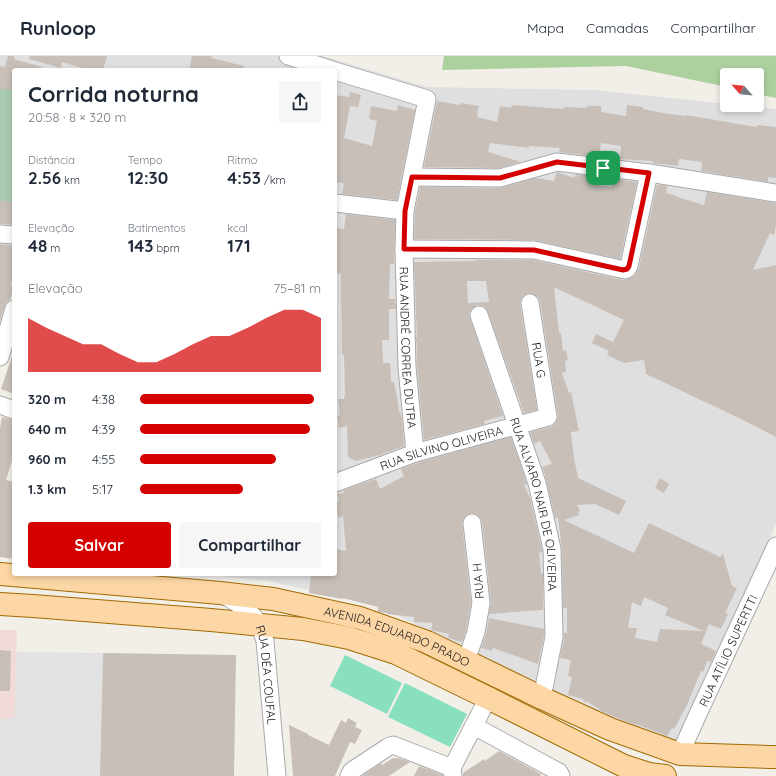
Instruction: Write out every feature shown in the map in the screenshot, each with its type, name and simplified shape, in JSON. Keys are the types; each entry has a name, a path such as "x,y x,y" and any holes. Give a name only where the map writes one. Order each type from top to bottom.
{"main road":[{"name":"AVENIDA EDUARDO PRADO","path":"0,574 12,574"},
{"name":"AVENIDA EDUARDO PRADO","path":"56,576 112,578 273,599 360,618 426,642 610,729 680,754 776,757"},
{"name":"AVENIDA EDUARDO PRADO","path":"0,604 211,620 303,629 349,638 396,653 488,698 625,771 655,775"}],"street":[{"path":"288,56 327,68"},
{"name":"RUA ANDRÉ CORREA DUTRA","path":"337,71 427,99 405,211 404,249 408,368 415,454"},
{"path":"412,177 500,178 557,162 649,173 776,193"},
{"path":"404,249 534,250 623,270 627,269 629,266 649,173"},
{"path":"337,202 405,211"},
{"path":"0,234 12,235"},
{"name":"RUA G","path":"530,303 548,417"},
{"name":"RUA ALVARO NAIR DE OLIVEIRA","path":"479,315 537,483 552,549 554,637 542,698"},
{"path":"0,357 12,316"},
{"path":"0,405 12,409"},
{"name":"RUA SILVINO OLIVEIRA","path":"337,483 415,454 548,417"},
{"name":"RUA H","path":"466,661 476,632 481,603 472,523"},
{"name":"RUA ATÍLIO SUPERTTI","path":"680,754 776,546"},
{"name":"RUA DÉA COUFAL","path":"220,593 245,608 260,625 265,641 277,776"},
{"path":"349,776 353,770 393,745 452,772 488,698"},
{"path":"476,722 559,772 561,776"}],"shaded area":[{"path":"0,56 322,56 427,87 595,90 720,103 720,112 764,112 764,108 776,109 776,524 676,743 615,723 372,603 267,581 221,576 337,576 337,68 12,68 12,71 0,79"},
{"path":"0,630 17,630 14,750 0,750"},
{"path":"16,652 103,653 100,776 0,776 0,719 15,718"}],"green space":[{"path":"444,56 776,56 776,98 764,95 764,68 720,68 720,86 626,66 442,70"},
{"path":"0,79 12,80 12,210 0,209"},
{"path":"345,655 402,683 387,714 330,686"},
{"path":"405,683 467,714 450,747 388,717"}],"building":[{"path":"8,56 14,56 14,59 42,68 12,68 12,90 0,89 0,66 5,67"},
{"path":"30,56 107,56 104,68 82,68 62,62 61,68 29,59"},
{"path":"192,56 212,56 211,58 244,66 244,68 189,68"},
{"path":"350,92 361,95 358,107 350,106 344,138 372,146 377,121 369,119 371,106 397,111 398,105 415,110 397,200 342,194 344,183 337,182 337,95 349,97"},
{"path":"437,101 460,105 461,103 479,106 477,117 497,122 500,106 511,108 512,105 563,109 564,107 587,108 587,106 601,106 601,112 626,116 627,105 643,107 643,109 663,113 686,115 756,127 758,125 776,127 776,178 768,177 768,182 701,171 702,162 679,159 678,166 653,163 653,161 620,159 621,146 601,143 599,157 559,152 560,148 529,146 529,148 490,143 488,152 521,162 499,168 424,167"},
{"path":"557,172 574,178 576,174 591,176 589,184 612,187 614,179 637,182 620,259 534,240 414,239 415,212 420,187 500,188 536,178 554,181"},
{"path":"657,185 667,186 666,193 704,205 707,192 776,203 776,225 774,235 770,233 753,270 776,265 776,437 646,374 644,360 624,363 607,355 609,351 592,343 596,334 613,342 624,320 554,287 559,333 561,333 563,351 566,350 568,360 565,361 566,372 562,373 569,393 571,392 579,431 571,432 578,478 626,501 619,515 595,504 577,505 580,511 578,512 579,515 564,520 634,553 649,523 720,557 723,554 732,586 737,588 725,613 728,614 721,629 709,624 701,644 716,651 711,662 707,661 703,672 701,671 687,705 674,729 672,728 667,736 615,717 599,710 588,702 583,701 583,699 568,695 572,677 568,676 571,660 560,658 564,633 567,633 567,608 563,608 562,549 558,518 555,518 542,467 552,464 540,441 534,444 530,432 555,425 558,416 540,301 538,297 528,293 521,299 520,304 537,410 524,413 488,312 485,307 481,305 476,305 469,313 503,416 484,421 485,424 424,440 417,366 414,262 533,260 623,280 629,279 635,275 639,268","holes":["467,281 486,281 489,302 468,303","644,597 668,608 665,615 704,631 660,629 657,642 635,638 637,628 628,628 632,602 641,606"]},
{"path":"0,200 12,202 12,225 0,224"},
{"path":"346,214 395,220 394,264 390,264 389,299 395,299 396,309 389,309 389,340 382,340 383,363 390,363 391,382 394,382 399,413 400,412 402,419 404,446 380,455 356,461 348,457 347,426 339,428 337,416 340,415 338,399 344,399 345,392 344,355 342,355 341,273 337,274 337,228 344,229"},
{"path":"0,244 12,245 12,294 10,300 5,306 0,321"},
{"path":"12,356 12,393 1,389"},
{"path":"2,417 12,420 12,460 6,480 12,482 12,559 0,557 0,428"},
{"path":"511,437 527,484 524,485 530,498 542,550 542,552 539,553 541,574 543,573 543,610 489,614 491,602 482,522 480,517 471,513 466,515 462,524 471,603 462,642 448,638 449,634 431,630 433,623 414,622 414,617 379,612 378,607 343,598 309,593 311,576 337,576 337,549 346,551 343,516 338,518 337,501 339,501 337,494 344,493 343,490 376,479 380,489 404,476 401,469 420,462"},
{"path":"660,478 669,484 664,493 655,488"},
{"path":"489,618 544,629 538,664 493,648 492,651 481,648 486,634"},
{"path":"0,650 11,651 10,691 0,691"},
{"path":"103,653 236,655 234,776 100,776"},
{"path":"348,718 357,723 355,727 362,730 355,744 350,742 335,776 293,776 289,725 329,745 341,720 346,723"},
{"path":"499,751 541,774 540,776 463,776 463,773 484,759 485,761"},
{"path":"393,758 410,762 389,776 362,776 381,763 382,765"},
{"path":"419,766 443,775 443,776 414,776"}],"route":[{"path":"557,162 603,168 649,173 629,266 625,270 534,250 404,249 405,211 412,177 500,178 557,162"}]}
